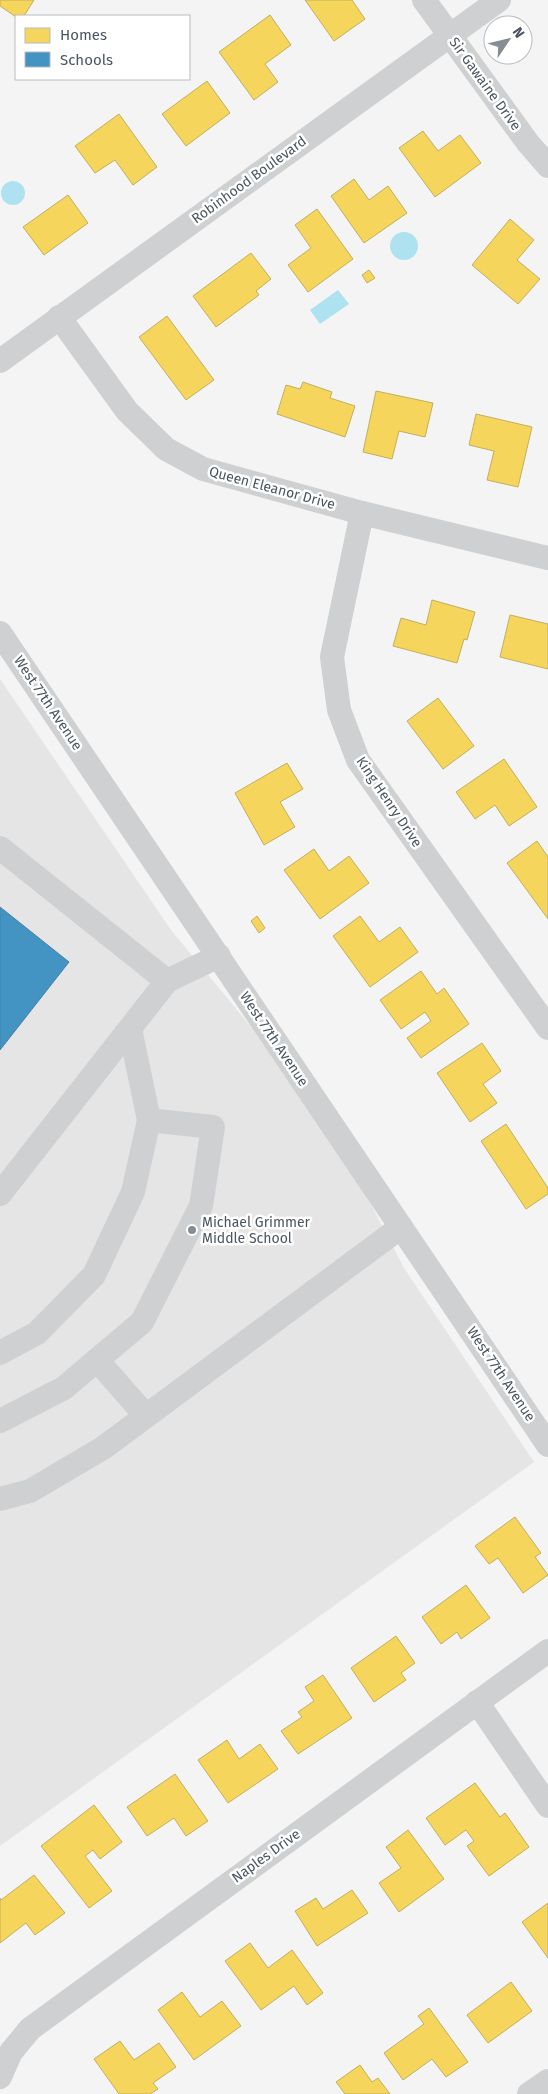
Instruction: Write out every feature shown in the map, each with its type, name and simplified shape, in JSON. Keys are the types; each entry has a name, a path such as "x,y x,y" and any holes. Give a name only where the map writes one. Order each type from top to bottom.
{"street":[{"name":"Sir Gawaine Drive","path":"424,0 528,143 548,166"},
{"name":"Robinhood Boulevard","path":"0,361 498,0"},
{"name":"Queen Eleanor Drive","path":"59,317 127,411 166,450 203,469 362,512 548,558"},
{"name":"King Henry Drive","path":"362,512 332,657 339,710 358,760 548,1028"},
{"name":"West 77th Avenue","path":"2,638 219,956 548,1445"},
{"path":"0,848 167,981"},
{"path":"0,1194 167,981 219,956"},
{"path":"0,1353 37,1333 94,1275 133,1192 149,1120 130,1029"},
{"path":"0,1421 64,1388 142,1322 201,1206 213,1127 149,1120"},
{"path":"0,1498 30,1491 104,1448 401,1227"},
{"path":"97,1360 146,1416"},
{"name":"Naples Drive","path":"0,2077 11,2052 30,2029 548,1651"},
{"path":"477,1702 548,1806"},
{"path":"529,2094 548,2081"}],"shaded area":[{"name":"Michael Grimmer Middle School","path":"0,679 171,930 252,1028 364,1191 404,1268 534,1462 0,1846"}],"water":[{"path":"13,181 22,184 25,193 22,202 13,205 4,202 1,193 4,184"},
{"path":"404,232 414,236 418,246 414,256 404,260 394,256 390,246 394,236"},
{"path":"338,290 349,304 320,324 310,310"}],"building: Homes":[{"path":"0,0 34,0 25,15 15,16 0,6"},
{"path":"305,0 352,0 365,19 334,41"},
{"path":"270,15 291,45 265,64 278,82 254,100 219,52"},
{"path":"207,81 230,113 186,146 162,114"},
{"path":"119,114 157,167 133,185 115,160 95,173 75,146"},
{"path":"423,131 438,151 460,135 481,163 435,197 399,148"},
{"path":"354,179 369,200 388,186 407,213 364,243 331,196"},
{"path":"68,195 88,223 44,255 23,227"},
{"path":"317,209 353,259 308,292 288,265 311,248 295,225"},
{"path":"510,219 534,240 517,260 540,279 518,304 472,265"},
{"path":"251,253 271,279 256,291 259,295 216,327 193,296"},
{"path":"369,270 375,278 367,283 362,275"},
{"path":"167,316 214,380 186,400 139,337"},
{"path":"303,382 332,392 330,398 355,406 345,437 277,414 286,385 300,389"},
{"path":"376,391 433,403 425,437 399,431 392,459 363,452"},
{"path":"476,414 532,427 518,487 487,480 494,451 469,445"},
{"path":"432,600 475,612 467,640 464,639 457,663 393,646 401,618 426,625"},
{"path":"510,615 548,624 548,669 500,657"},
{"path":"438,698 474,746 443,769 407,721"},
{"path":"504,759 537,807 509,826 495,805 475,819 456,792"},
{"path":"287,763 303,789 280,802 295,827 264,845 235,793"},
{"path":"537,841 548,857 548,919 507,863"},
{"path":"314,849 329,871 349,856 369,883 320,919 284,870"},
{"path":"257,916 265,928 259,933 251,921"},
{"path":"360,916 379,942 400,927 418,952 370,987 333,936"},
{"path":"421,971 437,994 444,988 469,1024 421,1058 407,1038 431,1021 425,1012 401,1029 380,1000"},
{"path":"482,1043 501,1071 483,1084 497,1103 470,1122 437,1073"},
{"path":"506,1124 548,1188 548,1194 526,1209 481,1141"},
{"path":"515,1517 541,1553 535,1557 548,1575 523,1593 498,1558 489,1564 475,1546"},
{"path":"466,1585 490,1618 461,1639 457,1632 441,1644 422,1617"},
{"path":"396,1636 415,1663 401,1673 406,1680 374,1702 351,1668"},
{"path":"323,1675 352,1718 298,1754 281,1731 302,1717 298,1712 314,1701 305,1687"},
{"path":"227,1740 239,1759 260,1744 278,1769 228,1803 198,1760"},
{"path":"175,1774 208,1821 186,1836 174,1818 147,1836 127,1807"},
{"path":"475,1783 500,1817 505,1813 529,1847 489,1876 467,1846 474,1841 466,1830 445,1845 426,1818"},
{"path":"94,1805 122,1842 100,1859 93,1850 85,1856 112,1891 89,1908 41,1846"},
{"path":"408,1830 444,1879 399,1912 379,1883 401,1868 386,1847"},
{"path":"34,1875 65,1913 35,1935 26,1923 0,1943 0,1898 1,1900"},
{"path":"352,1890 368,1913 317,1946 295,1911 316,1898 323,1909"},
{"path":"548,1903 548,1958 522,1922"},
{"path":"250,1943 268,1968 292,1950 323,1993 307,2005 294,1986 261,2010 225,1961"},
{"path":"511,1982 532,2011 488,2043 467,2015"},
{"path":"182,1992 200,2017 222,2001 241,2026 194,2060 158,2010"},
{"path":"429,2008 468,2062 446,2077 432,2059 403,2080 384,2053 424,2024 418,2016"},
{"path":"120,2041 134,2060 159,2043 176,2067 153,2083 158,2089 150,2094 119,2094 94,2059"},
{"path":"360,2065 372,2082 378,2078 390,2094 345,2094 336,2082"}],"building: Schools":[{"path":"0,907 69,962 0,1050"}],"place":[{"name":"Michael Grimmer Middle School","path":"192,1230"}]}
